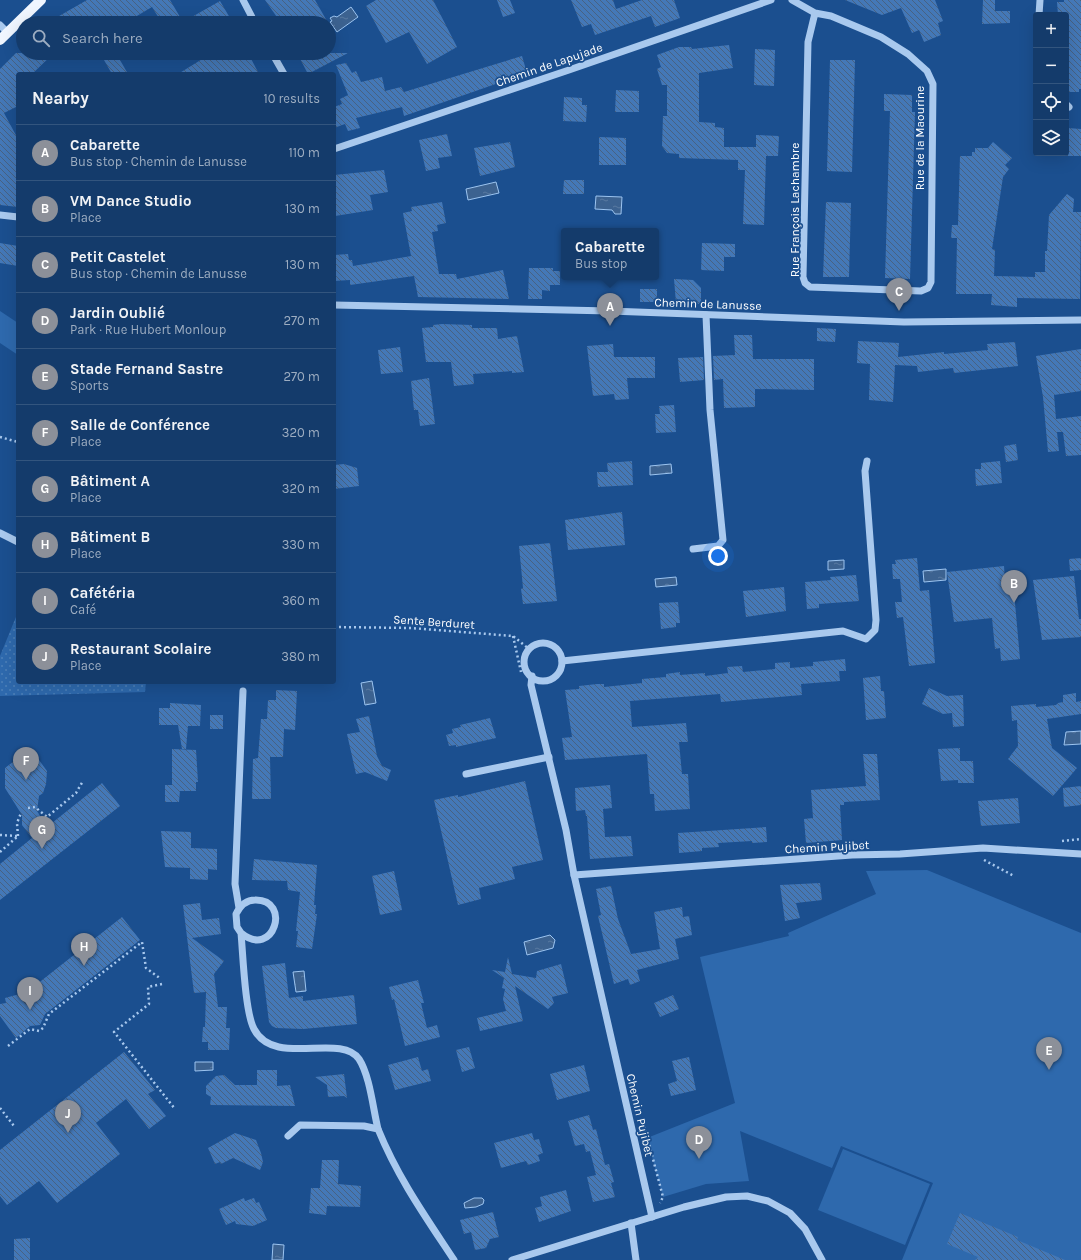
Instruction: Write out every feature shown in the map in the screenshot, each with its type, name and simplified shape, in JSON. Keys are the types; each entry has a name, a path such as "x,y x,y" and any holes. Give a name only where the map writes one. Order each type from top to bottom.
{"main road":[{"path":"25,16 41,0"},
{"path":"0,40 16,25"}],"street":[{"path":"243,0 251,16"},
{"name":"Chemin de Lapujade","path":"336,148 771,0"},
{"name":"Rue de la Maourine","path":"792,0 815,13 831,16 852,23 881,37 913,58 927,71 933,84 931,282 928,288"},
{"path":"1039,12 1040,0"},
{"name":"Rue François Lachambre","path":"815,13 808,42 805,283 810,287 921,291 928,288"},
{"path":"0,26 8,33"},
{"path":"276,60 283,72"},
{"path":"0,215 16,217"},
{"name":"Chemin de Lanusse","path":"336,305 904,322 1081,320"},
{"path":"692,549 718,546 723,540 710,410 706,315"},
{"path":"562,661 843,631 866,639 875,630 876,620 866,479 867,461"},
{"path":"0,533 16,541"},
{"path":"529,649 534,645 546,643 557,649 562,661 561,667 554,677 543,680 532,676"},
{"name":"Chemin Pujibet","path":"529,649 524,660 527,672 532,676 531,686 566,830 574,875 652,1217"},
{"path":"243,691 235,884 239,908 236,921 241,933 249,1011 253,1029 263,1042 275,1047 345,1049 358,1057 364,1068 378,1129 390,1160 406,1189 454,1260"},
{"path":"466,774 549,757"},
{"name":"Chemin Pujibet","path":"574,875 852,855 900,854 983,848 1081,854"},
{"path":"239,908 252,900 260,900 272,908 276,915 274,930 268,936 254,940 247,938 241,933"},
{"path":"288,1136 300,1125 364,1126 378,1129"},
{"path":"512,1260 652,1217 726,1197 747,1196 768,1201 790,1213 805,1229 822,1260"},
{"path":"631,1223 636,1260"}],"path":[{"path":"0,437 16,441"},
{"name":"Sente Berduret","path":"336,627 411,628 512,636 529,649"},
{"path":"28,808 35,807 47,817 76,793 83,781"},
{"path":"18,836 17,823 21,813"},
{"path":"0,835 18,836"},
{"path":"0,852 18,836"},
{"path":"989,858 982,858 1014,876"},
{"path":"8,1046 30,1029 39,1031 43,1028 50,1014 142,942 146,968 161,979"},
{"path":"162,984 148,987 148,1004 114,1032 175,1108"},
{"path":"0,1108 14,1126"},
{"path":"641,1115 663,1197 652,1217"}],"shaded area":[{"path":"0,311 16,322 16,354 0,343"},
{"path":"16,617 16,684 146,684 145,692 0,696 0,656"},
{"path":"927,870 1081,933 1081,1260 902,1260 933,1183 841,1146 832,1168 740,1131 749,1181 706,1184 663,1197 647,1138 735,1103 700,957 789,936 788,933 876,894 866,871"},
{"path":"843,1149 930,1184 905,1245 818,1210"}],"water":[{"path":"351,7 358,17 337,32 337,17"},
{"path":"496,182 499,193 468,200 466,189"},
{"path":"596,196 622,197 621,214 615,214 612,210 595,209"},
{"path":"671,464 672,473 650,475 650,466"},
{"path":"844,560 844,569 828,570 828,561"},
{"path":"946,569 946,580 924,582 923,571"},
{"path":"676,577 677,585 656,587 655,579"},
{"path":"372,681 376,703 365,705 361,683"},
{"path":"1081,731 1081,744 1064,745 1066,732"},
{"path":"550,935 555,940 553,948 527,955 524,942"},
{"path":"304,971 306,991 296,992 293,972"},
{"path":"195,1062 213,1062 213,1070 195,1071"},
{"path":"474,1198 482,1198 484,1200 483,1204 476,1207 465,1208 464,1203"},
{"path":"273,1244 284,1245 283,1260 272,1260"}],"building":[{"path":"87,0 170,0 179,16 158,16 152,7 137,16 59,16"},
{"path":"265,0 315,0 324,16 276,16"},
{"path":"376,0 433,0 457,47 427,64 409,32 386,43 366,6"},
{"path":"497,0 510,0 515,13 503,17"},
{"path":"571,0 613,0 616,9 642,0 674,0 680,18 655,27 651,16 595,35 591,24 582,27"},
{"path":"845,0 935,0 943,21 938,23 941,35 924,42 919,30 912,33 901,8 882,15"},
{"path":"983,0 995,0 995,11 1010,11 1010,23 982,24"},
{"path":"1064,0 1081,0 1081,89 1079,89 1079,92 1069,92 1069,12 1058,12 1057,2 1064,2"},
{"path":"220,1 229,16 194,16"},
{"path":"729,45 733,68 699,73 699,122 715,123 715,127 724,128 724,147 756,147 756,135 779,136 778,156 766,156 764,225 743,224 745,170 738,170 738,160 679,158 679,154 667,153 662,146 663,116 667,116 667,85 662,85 657,69 661,67 657,55 679,47 691,47 692,49"},
{"path":"755,49 775,50 774,86 754,85"},
{"path":"16,53 16,60 47,60 34,72 16,72 16,107 4,113 16,135 16,207 0,205 0,69"},
{"path":"336,53 348,53 336,59"},
{"path":"522,56 527,73 404,116 402,107 356,118 360,128 348,131 345,124 336,127 336,106 342,104 340,99 348,95 336,65 346,63 352,73 356,71 361,82 382,77 385,91 401,87 404,92"},
{"path":"104,60 120,60 127,72 111,72"},
{"path":"201,60 252,60 258,72 181,72"},
{"path":"301,60 335,60 312,72 307,72"},
{"path":"830,60 855,60 852,172 827,171"},
{"path":"616,90 639,91 639,112 615,112"},
{"path":"884,94 912,95 912,112 915,112 910,279 885,278 890,111 884,111"},
{"path":"564,97 582,98 582,105 587,105 586,122 563,121"},
{"path":"1069,128 1081,129 1081,156 1069,156"},
{"path":"447,134 452,156 438,158 440,168 426,171 419,140"},
{"path":"599,137 626,138 626,165 599,165"},
{"path":"510,142 515,167 480,176 474,148"},
{"path":"993,142 1012,158 1005,165 1009,169 1003,177 992,249 995,250 994,276 1035,277 1035,272 1045,272 1045,251 1047,251 1049,215 1067,194 1074,199 1073,212 1081,212 1080,299 1017,298 1017,307 991,305 992,294 956,294 957,238 951,238 952,225 958,225 960,156 972,156 972,152 975,152 975,148 988,148"},
{"path":"384,170 388,192 370,195 373,210 336,216 336,175"},
{"path":"564,180 584,180 584,194 563,194"},
{"path":"442,202 446,223 437,225 438,231 432,232 439,274 456,274 457,279 503,270 509,299 418,297 414,276 350,285 350,280 336,281 336,255 348,254 349,260 352,260 353,266 411,256 403,213 412,211 411,207"},
{"path":"826,202 851,203 849,277 823,277"},
{"path":"0,243 16,246 16,266 0,263"},
{"path":"702,243 735,244 735,257 724,257 724,271 701,270"},
{"path":"529,268 553,268 553,271 560,271 560,285 550,285 550,291 542,290 542,299 528,299"},
{"path":"674,279 693,280 701,288 701,304 676,303"},
{"path":"640,289 657,289 657,302 640,302"},
{"path":"442,324 472,325 472,328 497,328 498,339 517,336 524,372 512,373 512,371 473,374 474,384 454,386 451,362 426,362 422,328"},
{"path":"817,328 836,329 835,342 817,341"},
{"path":"734,335 752,335 753,359 814,359 814,390 755,389 755,407 724,408 723,379 714,380 713,356 735,355"},
{"path":"858,341 899,343 898,357 944,352 944,354 988,350 987,344 1015,342 1018,366 954,373 953,368 918,372 917,366 895,365 893,402 869,400 870,364 857,363"},
{"path":"613,344 614,357 655,357 655,378 627,378 629,399 615,400 614,394 593,396 587,346"},
{"path":"400,347 403,372 381,374 378,350"},
{"path":"1081,349 1081,391 1054,395 1056,419 1081,416 1081,455 1066,456 1063,432 1057,432 1059,451 1048,452 1043,397 1036,356"},
{"path":"703,357 704,380 680,382 678,358"},
{"path":"429,378 435,424 420,426 418,410 414,410 411,381"},
{"path":"674,405 676,432 656,433 655,414 660,414 659,406"},
{"path":"1016,444 1018,460 1006,462 1004,446"},
{"path":"632,461 633,485 598,487 597,472 608,472 607,463"},
{"path":"1000,461 1002,483 976,486 975,469 981,469 981,463"},
{"path":"344,464 357,468 359,486 336,489 336,465"},
{"path":"622,512 625,545 568,550 565,520"},
{"path":"550,543 557,601 523,604 519,546"},
{"path":"917,558 920,591 929,590 935,663 909,666 903,617 897,618 895,602 902,602 900,579 893,579 892,564 896,564 895,560"},
{"path":"1081,558 1081,570 1070,571 1069,559"},
{"path":"1004,566 1005,582 1013,581 1020,659 1001,661 1000,648 995,649 992,618 954,622 947,572"},
{"path":"856,575 859,601 819,604 819,608 807,609 805,582 831,580 830,577"},
{"path":"1074,576 1079,619 1081,619 1081,637 1042,640 1033,580"},
{"path":"784,587 786,611 746,617 743,591"},
{"path":"678,602 680,623 676,623 676,627 661,629 659,603"},
{"path":"845,659 846,671 839,671 840,681 801,684 802,695 721,702 720,694 630,701 632,727 686,723 688,742 679,742 682,774 688,774 690,809 655,811 654,794 650,794 647,754 565,760 562,738 572,737 565,690 579,689 579,686 597,684 604,684 604,687 642,683 642,679 666,677 666,674 680,672 680,675 705,673 705,676 728,673 727,667 742,666 743,672 775,669 775,663 790,662 790,668 813,666 813,662"},
{"path":"880,676 881,691 884,691 886,718 866,720 863,678"},
{"path":"929,688 947,696 963,695 964,726 953,727 952,713 943,714 922,704"},
{"path":"276,690 297,691 295,730 284,729 283,757 270,757 271,799 252,799 253,759 258,758 261,719 267,719 268,700 276,700"},
{"path":"1076,693 1076,702 1081,701 1081,714 1047,719 1052,748 1077,768 1053,796 1008,759 1018,746 1017,720 1012,721 1011,706 1036,704 1036,707 1056,705 1063,702 1063,695"},
{"path":"170,703 201,705 200,726 188,726 186,749 182,749 178,725 159,725 159,708 170,708"},
{"path":"210,715 223,715 223,729 210,729"},
{"path":"369,716 377,756 382,766 391,770 387,781 365,772 356,774 347,734 360,732 356,719"},
{"path":"490,718 496,738 456,747 456,745 449,746 446,735 453,733 452,729 461,727 460,725"},
{"path":"960,748 960,761 973,761 974,783 958,783 958,780 941,781 938,749"},
{"path":"172,749 196,750 198,782 196,782 196,791 180,791 179,802 165,802 165,785 172,785"},
{"path":"863,754 877,754 880,800 844,802 844,805 840,805 842,840 806,843 804,819 813,818 811,790 866,786"},
{"path":"18,758 39,760 47,771 46,784 43,793 39,796 37,811 47,827 102,783 120,806 0,900 0,864 32,838 22,825 22,815 5,788 5,768"},
{"path":"525,781 543,860 512,867 515,879 479,888 481,899 458,905 434,800 458,795 458,797"},
{"path":"610,785 612,808 603,809 605,837 631,836 633,856 590,859 587,816 585,810 576,811 575,788"},
{"path":"1081,786 1081,805 1064,807 1063,788"},
{"path":"1018,798 1020,823 981,826 978,801"},
{"path":"766,827 767,842 752,843 752,841 718,843 719,847 702,848 702,851 679,853 678,833"},
{"path":"161,831 191,832 191,848 217,849 217,870 208,869 208,880 190,879 190,868 165,867"},
{"path":"254,859 317,865 314,905 316,905 315,914 317,914 312,949 296,947 300,892 288,890 287,881 252,880"},
{"path":"394,871 402,910 380,915 372,876"},
{"path":"820,883 822,900 796,903 800,918 785,921 780,885"},
{"path":"611,886 618,919 631,954 660,949 654,912 682,907 683,917 689,916 692,935 675,939 679,959 637,970 640,981 630,985 628,979 614,984 598,916 601,915 596,889"},
{"path":"200,903 202,920 219,918 221,934 192,938 224,961 214,974 218,1007 227,1007 226,1028 230,1028 229,1050 208,1050 208,1042 202,1042 203,1027 205,1027 206,992 194,993 183,905"},
{"path":"122,917 140,940 45,1014 40,1025 30,1026 16,1038 0,1016 0,1004 6,1003 5,998 27,992"},
{"path":"508,957 512,974 536,978 537,971 561,964 568,993 552,997 554,1003 548,1009 515,986 523,1021 480,1031 477,1018 506,1011 503,999 505,989 502,988 504,978 492,970 505,972"},
{"path":"285,963 289,998 303,996 303,1001 354,995 357,1024 303,1029 276,1028 272,1026 269,1022 262,966"},
{"path":"418,980 424,1003 421,1003 427,1028 437,1025 440,1037 405,1046 394,999 392,1000 389,987"},
{"path":"673,995 679,1009 660,1017 654,1003"},
{"path":"469,1047 475,1068 462,1072 456,1050"},
{"path":"124,1052 155,1090 148,1094 166,1116 149,1129 126,1099 96,1123 120,1154 57,1203 39,1181 7,1205 0,1196 0,1150"},
{"path":"418,1057 422,1071 428,1069 431,1081 395,1090 388,1065"},
{"path":"689,1057 696,1090 671,1096 668,1084 677,1081 672,1061"},
{"path":"584,1065 590,1091 557,1100 550,1074"},
{"path":"257,1070 277,1070 277,1086 290,1085 295,1106 210,1105 211,1097 206,1094 206,1086 216,1076 224,1075 235,1085 257,1085"},
{"path":"344,1074 347,1098 344,1096 328,1097 327,1085 315,1077"},
{"path":"589,1115 593,1130 596,1129 605,1165 609,1164 614,1182 611,1183 615,1197 593,1202 587,1177 596,1175 590,1151 586,1152 584,1144 575,1146 568,1121"},
{"path":"235,1133 256,1140 263,1162 260,1170 233,1158 221,1164 220,1162 215,1164 208,1148"},
{"path":"532,1133 534,1140 539,1139 543,1153 538,1155 540,1161 528,1165 526,1161 501,1168 494,1143"},
{"path":"322,1160 339,1160 338,1184 361,1186 360,1207 327,1206 326,1215 309,1213 311,1188 320,1188"},
{"path":"566,1190 571,1211 539,1222 535,1208 542,1206 540,1197"},
{"path":"244,1198 245,1201 254,1198 256,1203 259,1202 267,1220 253,1226 236,1224 235,1221 226,1225 219,1209"},
{"path":"493,1212 499,1237 490,1239 486,1248 475,1250 471,1232 464,1234 460,1220"},
{"path":"960,1213 1018,1237 1017,1240 1065,1260 975,1260 978,1257 947,1244"},
{"path":"30,1238 30,1260 14,1260 14,1239"}],"place":[{"name":"Petit Castelet","path":"899,311"},
{"name":"Cabarette","path":"610,326"},
{"name":"VM Dance Studio","path":"1014,603"},
{"name":"Salle de Conférence","path":"26,780"},
{"name":"Bâtiment A","path":"42,849"},
{"name":"Bâtiment B","path":"84,966"},
{"name":"Cafétéria","path":"30,1010"},
{"name":"Stade Fernand Sastre","path":"1049,1070"},
{"name":"Restaurant Scolaire","path":"68,1133"},
{"name":"Jardin Oublié","path":"699,1159"}]}
